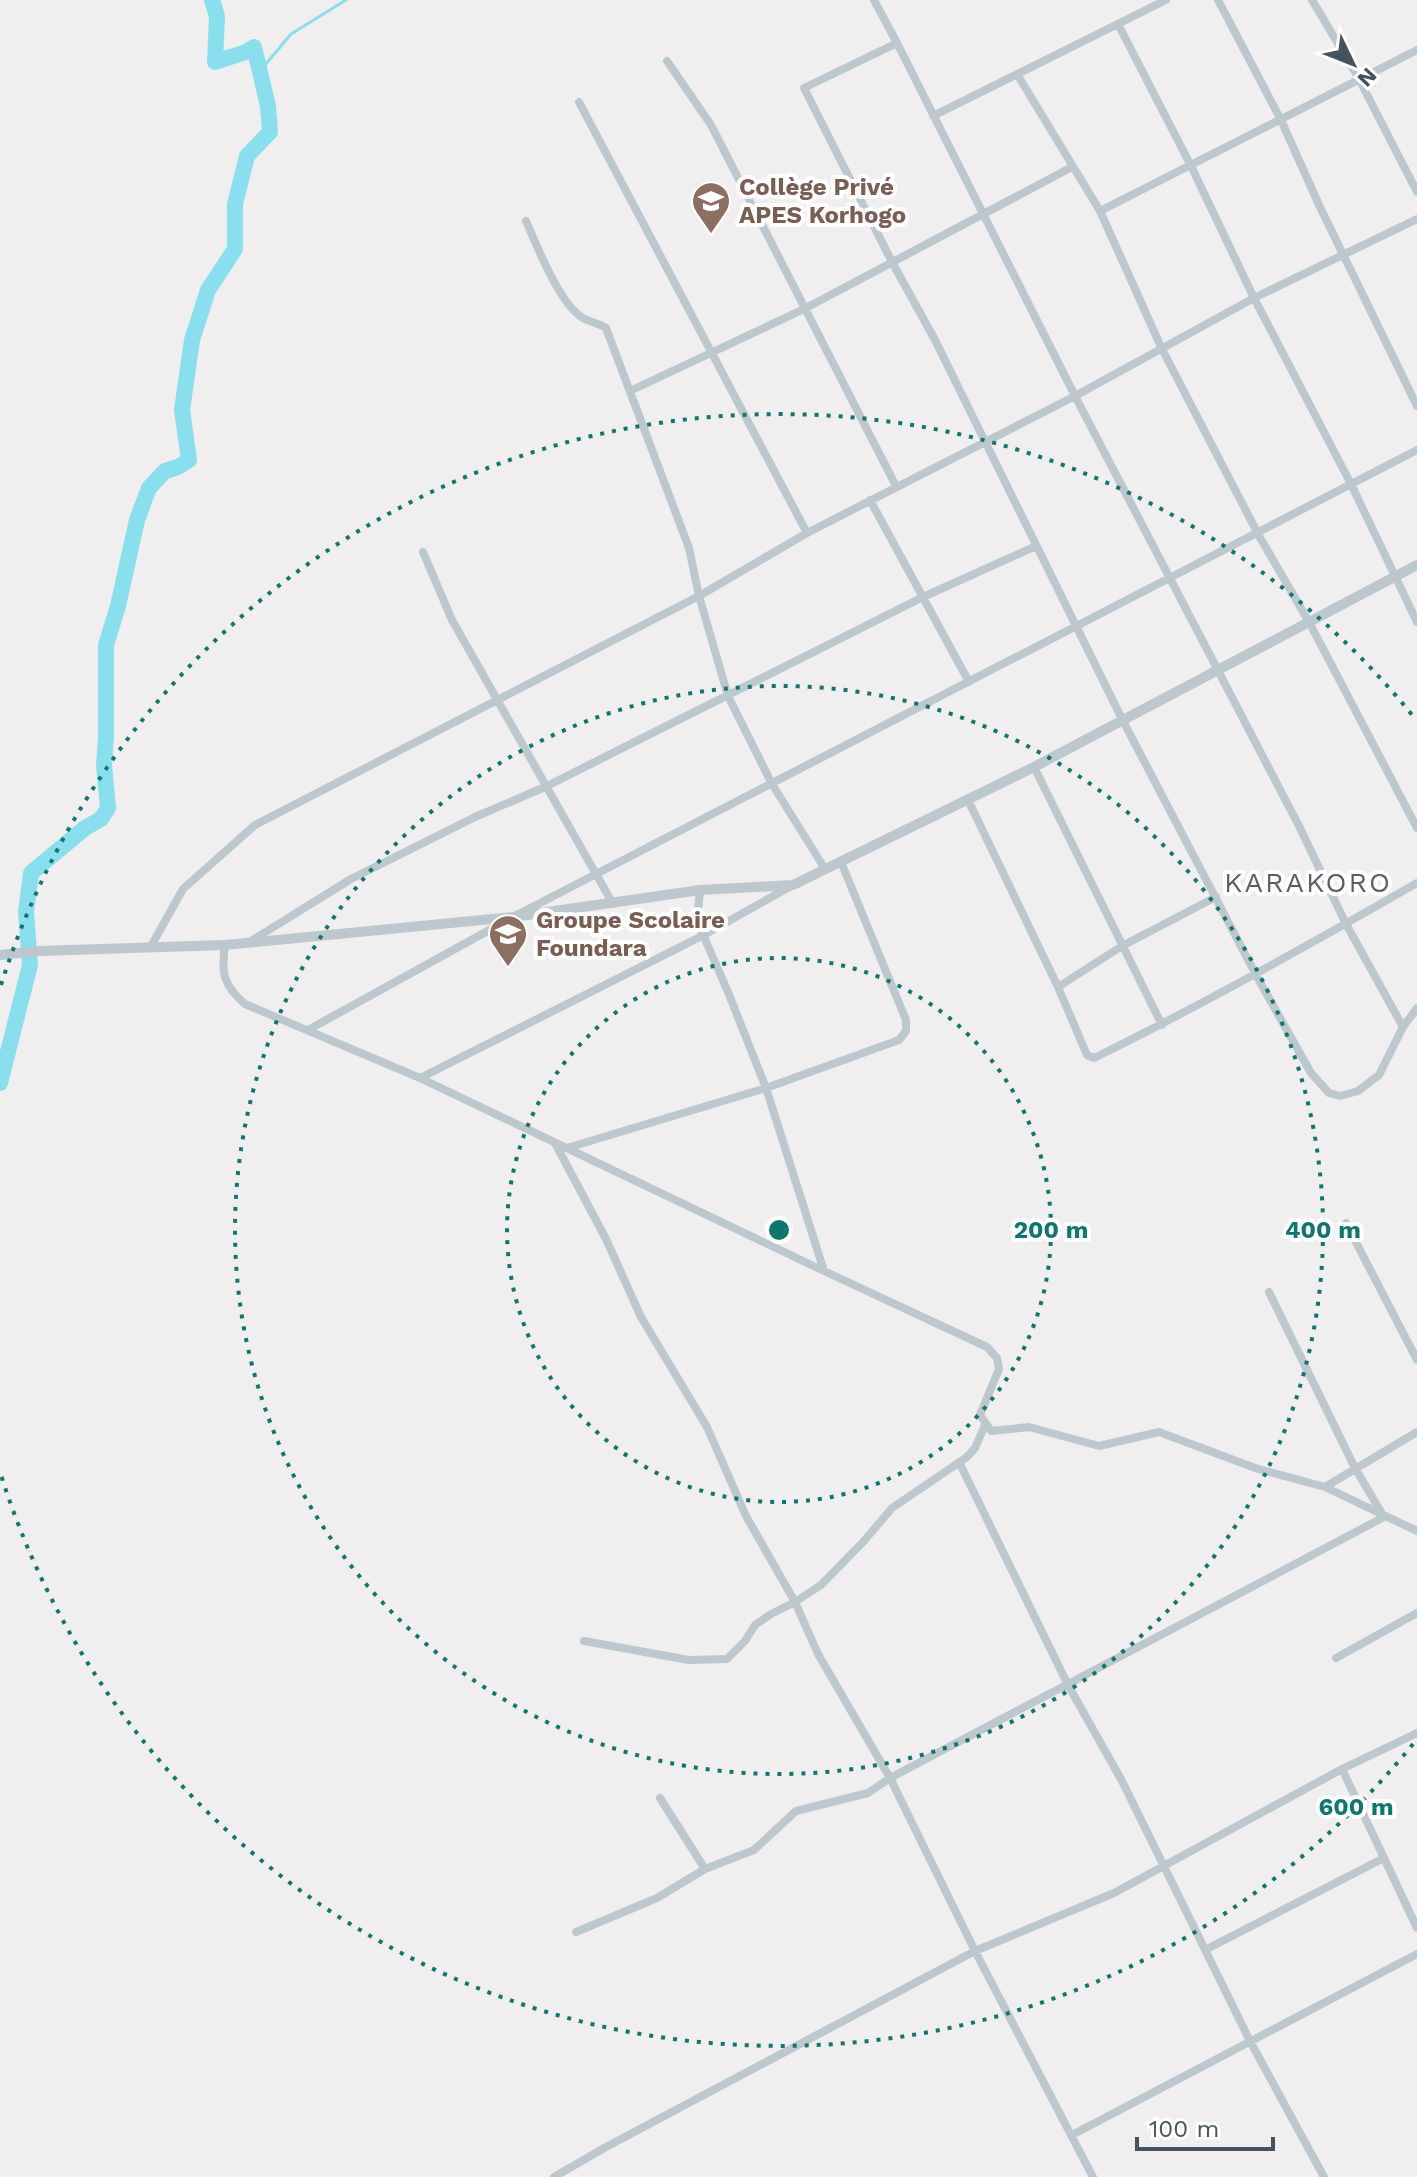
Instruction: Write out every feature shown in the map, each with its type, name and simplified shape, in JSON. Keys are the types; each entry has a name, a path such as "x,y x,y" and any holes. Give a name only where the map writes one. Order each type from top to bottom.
{"street":[{"path":"874,0 1075,396 1299,826 1346,924 1403,1027"},
{"path":"933,116 1166,0"},
{"path":"1218,0 1281,120 1417,406"},
{"path":"1312,0 1359,79 1417,192"},
{"path":"1118,24 1254,298 1351,484 1417,622"},
{"path":"897,43 804,88 935,340 1122,719 1256,975 1311,1073 1329,1093 1340,1096 1358,1091 1379,1075 1403,1027 1417,1008"},
{"path":"1100,211 1417,50"},
{"path":"667,61 711,125 896,486"},
{"path":"1017,74 1100,211 1162,349 1417,828"},
{"path":"579,102 807,533"},
{"path":"630,391 804,309 1072,167"},
{"path":"150,948 183,889 255,825 699,596 807,533 1075,396 1254,298 1417,219"},
{"path":"526,221 547,269 564,298 581,317 606,328 689,548 699,596 728,696 772,784 825,869"},
{"path":"308,1030 513,917 1417,450"},
{"path":"870,500 969,682"},
{"path":"248,943 351,879 475,817 545,787 923,597 1036,546"},
{"path":"423,552 452,620 613,904"},
{"path":"420,1078 702,936 793,885 1034,767 1417,565"},
{"path":"1034,767 1162,1025"},
{"path":"968,800 1058,987 1087,1055 1094,1058 1256,975 1417,883"},
{"path":"567,1148 766,1088 899,1040 906,1031 906,1020 841,862"},
{"path":"0,955 248,943 513,917 700,890 793,885"},
{"path":"700,890 697,921 766,1088 824,1271"},
{"path":"1058,987 1122,946 1216,897"},
{"path":"225,945 222,963 225,980 245,1004 420,1078 987,1347 997,1358 999,1369 980,1415 991,1431 1029,1427 1099,1446 1159,1432 1258,1469 1325,1487 1417,1531"},
{"path":"554,1142 606,1239 641,1317 707,1427 746,1516 795,1602 818,1654 890,1778 975,1951 1093,2177"},
{"path":"1346,1223 1417,1360"},
{"path":"1269,1292 1355,1468 1384,1517"},
{"path":"584,1641 689,1660 727,1659 745,1641 755,1625 821,1585 892,1508 975,1448 985,1425"},
{"path":"1325,1487 1417,1432"},
{"path":"959,1462 1068,1685 1122,1781 1250,2041 1324,2177"},
{"path":"576,1932 657,1898 705,1869 754,1850 796,1811 868,1793 890,1778 1384,1517"},
{"path":"1336,1658 1417,1613"},
{"path":"554,2177 975,1951 1114,1893 1342,1769 1417,1733"},
{"path":"1342,1769 1417,1928"},
{"path":"660,1798 705,1869"},
{"path":"1205,1950 1384,1858"},
{"path":"1072,2135 1417,1954"}],"waterway":[{"path":"0,1083 30,965 26,912 31,873 85,828 101,819 108,808 104,765 106,645 137,520 149,488 165,471 189,460 182,410 192,340 208,290 235,249 235,204 247,156 270,132 268,106 254,47 215,62 217,16 212,0"},
{"path":"260,71 291,34 346,0"}],"place":[{"name":"Collège Privé APES Korhogo","path":"711,235"},
{"name":"Groupe Scolaire Foundara","path":"508,968"}],"district":[{"name":"KARAKORO","path":"1308,882"}]}
